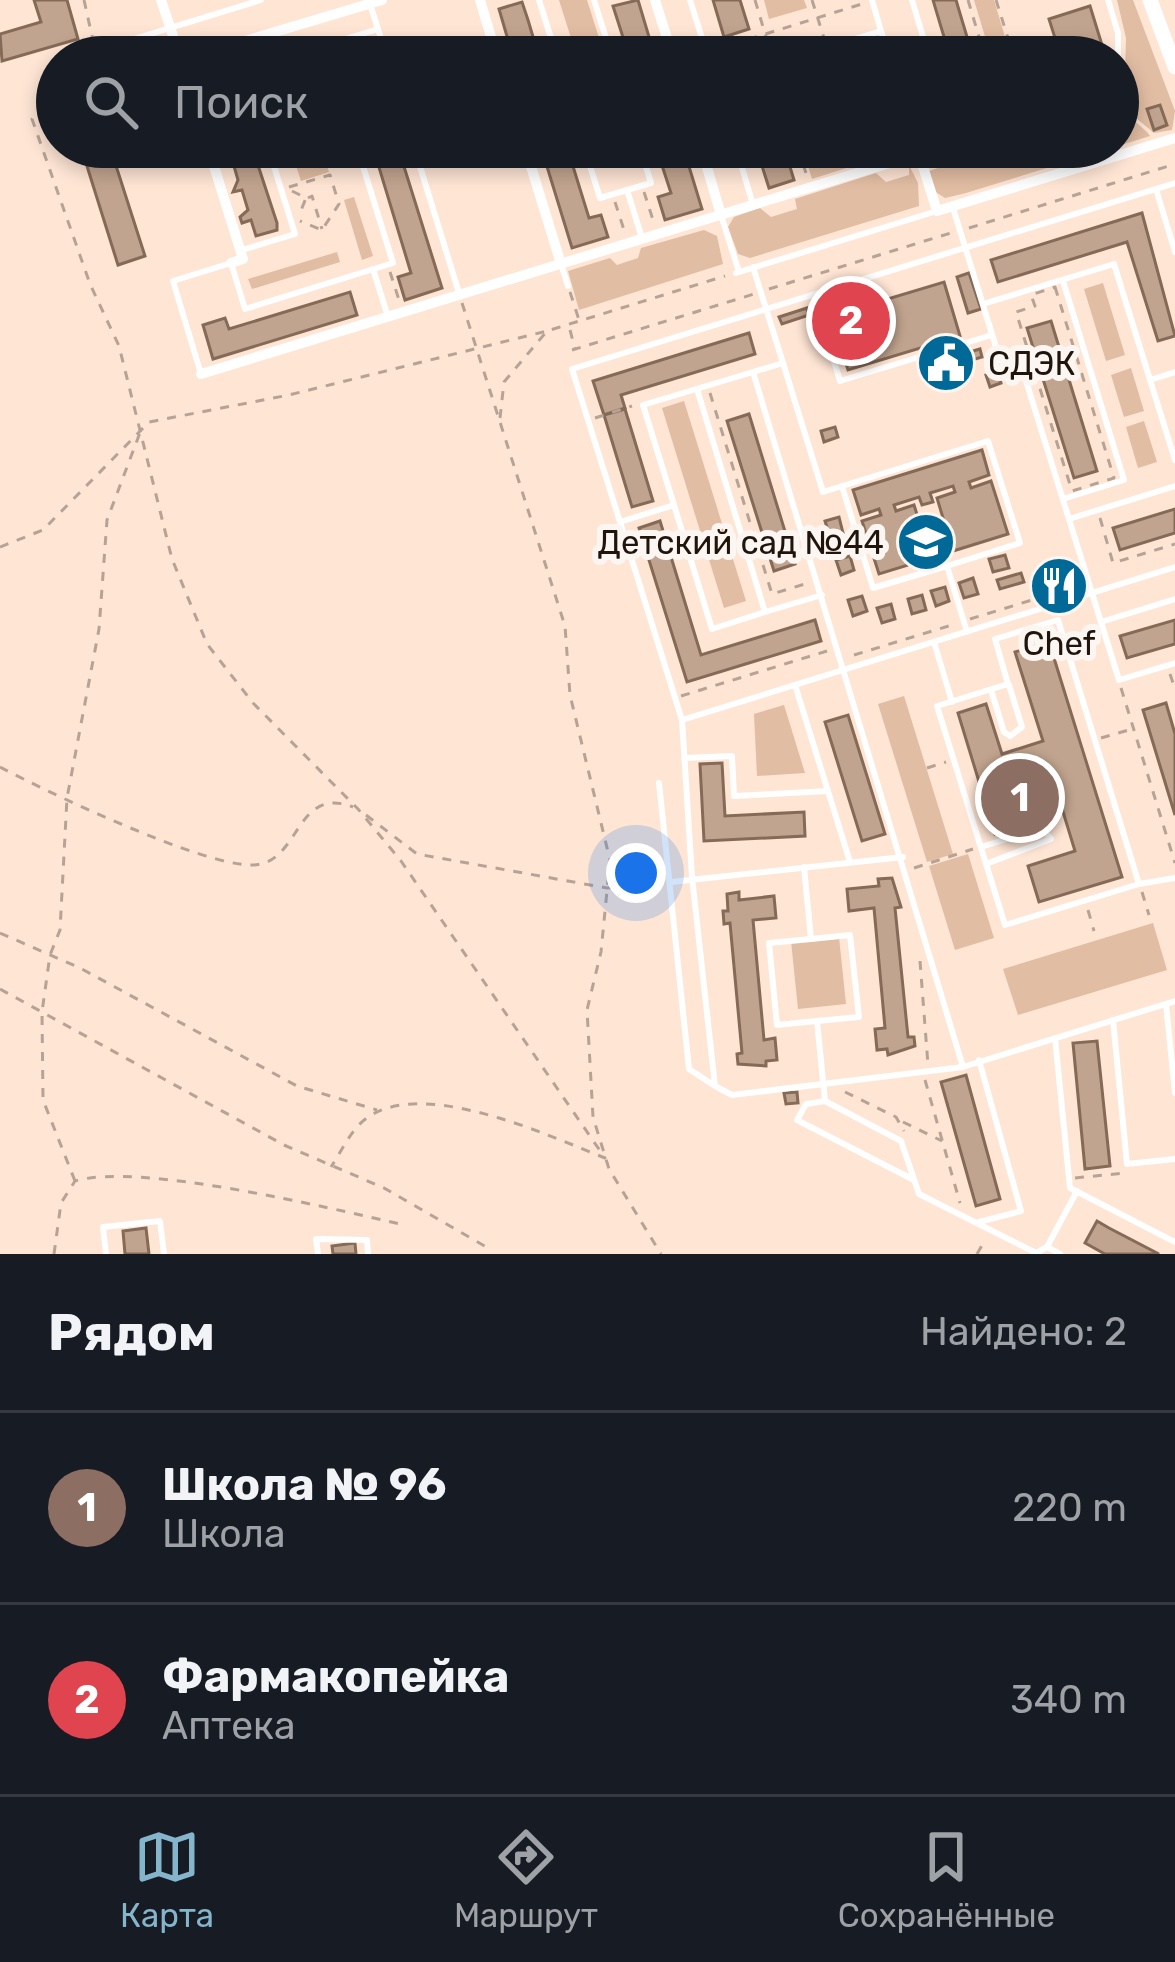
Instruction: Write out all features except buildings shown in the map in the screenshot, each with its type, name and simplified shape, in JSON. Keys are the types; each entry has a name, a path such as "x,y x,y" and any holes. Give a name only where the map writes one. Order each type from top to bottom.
{"main road":[{"path":"1150,0 1175,67"}],"street":[{"path":"161,0 172,36"},
{"path":"480,0 491,36"},
{"path":"656,0 667,36"},
{"path":"262,36 374,1"},
{"path":"1139,149 1175,138"},
{"path":"215,168 243,260 231,263"},
{"path":"531,168 561,264"},
{"path":"707,168 722,215"},
{"path":"201,374 866,168"},
{"path":"923,168 937,211 1077,168"}],"lane":[{"path":"220,0 224,11"},
{"path":"146,36 261,0"},
{"path":"539,0 550,36"},
{"path":"594,0 605,36"},
{"path":"690,0 701,36"},
{"path":"912,0 923,36"},
{"path":"1108,0 1118,36"},
{"path":"374,1 380,36"},
{"path":"872,1 883,36"},
{"path":"355,36 378,29"},
{"path":"864,36 881,31"},
{"path":"240,250 295,234 276,168"},
{"path":"201,374 172,281 231,263 245,309 393,263 364,168"},
{"path":"419,168 460,295"},
{"path":"591,168 600,198 651,183 646,168"},
{"path":"743,168 754,205"},
{"path":"715,1086 692,878 682,720 572,369 1175,183"},
{"path":"1156,189 1175,251"},
{"path":"627,190 642,239"},
{"path":"952,206 1000,360 1018,355 1119,680 1171,664"},
{"path":"722,215 737,272 937,211"},
{"path":"561,264 568,286"},
{"path":"983,304 1114,264 1175,460"},
{"path":"753,268 823,492 842,486 988,441 1020,543 873,588 842,486"},
{"path":"374,269 388,317"},
{"path":"1062,280 1124,480 1063,499"},
{"path":"813,295 840,382 992,334"},
{"path":"783,362 643,406 712,628 822,595"},
{"path":"753,371 963,1066"},
{"path":"1150,380 1175,372"},
{"path":"697,389 766,612"},
{"path":"1069,519 1175,486"},
{"path":"620,522 674,505"},
{"path":"947,566 968,632"},
{"path":"682,720 1175,567"},
{"path":"1101,622 1175,599"},
{"path":"1054,605 1139,884"},
{"path":"991,690 1004,732 1018,733 994,639 1058,620"},
{"path":"934,642 952,702"},
{"path":"795,685 850,862"},
{"path":"1008,685 937,706 1005,925 1139,884 1175,878"},
{"path":"685,758 732,756 734,796 828,791"},
{"path":"659,783 688,1069 715,1086 732,1095 927,1077 1171,1003 1175,1093"},
{"path":"980,847 1042,828 1051,839 986,865"},
{"path":"670,882 903,857"},
{"path":"804,867 811,939"},
{"path":"850,935 859,1017 777,1025 770,943 811,939 850,935"},
{"path":"1113,1020 1127,1164 1175,1160"},
{"path":"817,1021 825,1101"},
{"path":"1055,1038 1070,1188 1175,1242"},
{"path":"977,1223 1021,1211 979,1060"},
{"path":"914,1180 797,1120 806,1104 825,1101 902,1141 920,1194 1036,1253 1047,1247 1076,1191"},
{"path":"106,1254 103,1227 160,1221 164,1254"},
{"path":"318,1254 316,1239 356,1236 367,1240 368,1254"},
{"path":"1047,1247 1060,1254"}],"path":[{"path":"84,0 90,36"},
{"path":"754,0 765,34"},
{"path":"812,0 824,36"},
{"path":"968,0 979,36"},
{"path":"996,0 1007,36"},
{"path":"759,36 872,1"},
{"path":"569,328 574,350 1175,164"},
{"path":"49,168 90,284 119,346 172,559 207,644 253,703 358,809 427,897 605,1158 661,1254"},
{"path":"792,188 808,183 803,168"},
{"path":"284,189 330,175 339,204 322,230"},
{"path":"656,186 644,190 656,230"},
{"path":"284,189 306,198"},
{"path":"312,196 322,230 293,218 306,198 312,196"},
{"path":"598,204 614,199 626,239"},
{"path":"400,267 389,270 401,308"},
{"path":"0,548 43,530 142,428 176,413 255,402 569,328 737,272"},
{"path":"568,286 581,324"},
{"path":"1072,491 1016,312 1035,306 1031,295 1055,287 1114,478"},
{"path":"460,295 566,626 570,695 610,860 601,952 587,1010 591,1101 605,1158"},
{"path":"501,432 504,382 547,331"},
{"path":"708,386 772,595 812,582"},
{"path":"593,418 636,405 635,400"},
{"path":"75,1181 44,1100 42,1012 50,955 60,930 68,798 98,629 107,520 142,428"},
{"path":"1118,513 1099,519 1113,563 1175,544"},
{"path":"674,698 838,647"},
{"path":"1171,664 1175,689"},
{"path":"1119,680 1175,863"},
{"path":"1095,740 1133,728"},
{"path":"927,769 954,760"},
{"path":"0,767 199,854 249,866 276,857 308,810 345,803 417,854 607,888 670,882"},
{"path":"907,870 980,847"},
{"path":"1139,884 1149,915"},
{"path":"1085,901 1094,931"},
{"path":"0,933 297,1086 379,1111 429,1106 487,1110 605,1158"},
{"path":"920,961 927,1077 961,1205"},
{"path":"0,989 331,1167 384,1188 488,1248"},
{"path":"331,1167 361,1122 379,1111"},
{"path":"901,1121 942,1141"},
{"path":"54,1254 61,1203 75,1181 89,1177 175,1182 400,1224"},
{"path":"977,1254 990,1230"}],"shaded area":[{"path":"559,0 587,0 598,36 570,36"},
{"path":"764,0 804,0 807,8 769,19"},
{"path":"974,0 994,0 1005,36 985,36"},
{"path":"1117,0 1133,0 1175,111 1172,130 1154,133 1139,120 1139,36 1126,36"},
{"path":"297,168 328,168 329,172 301,181"},
{"path":"809,168 846,168 812,179"},
{"path":"910,168 918,183 919,206 750,258 738,254 728,227 734,217 760,208 771,217 797,209 795,199 876,173 886,182 909,175"},
{"path":"1047,168 945,198 934,191 929,171"},
{"path":"354,197 373,256 362,260 344,200"},
{"path":"704,230 717,236 723,264 579,310 568,271 610,258 617,265 638,258 641,248"},
{"path":"337,252 340,262 252,289 248,279"},
{"path":"1103,283 1125,355 1106,361 1084,289"},
{"path":"1131,368 1144,411 1124,417 1111,375"},
{"path":"684,401 746,601 724,608 662,408"},
{"path":"1144,421 1157,462 1138,468 1126,427"},
{"path":"904,696 953,854 927,862 878,704"},
{"path":"784,705 805,773 757,776 754,714"},
{"path":"968,854 994,938 955,950 929,866"},
{"path":"1153,923 1167,970 1018,1015 1003,969"},
{"path":"839,937 846,1004 798,1009 791,941"}],"place":[{"name":"Фармакопейка","path":"851,321"},
{"name":"СДЭК","path":"946,363"},
{"name":"Детский сад №44","path":"926,542"},
{"name":"Chef","path":"1059,586"},
{"name":"Школа № 96","path":"1020,798"}]}
